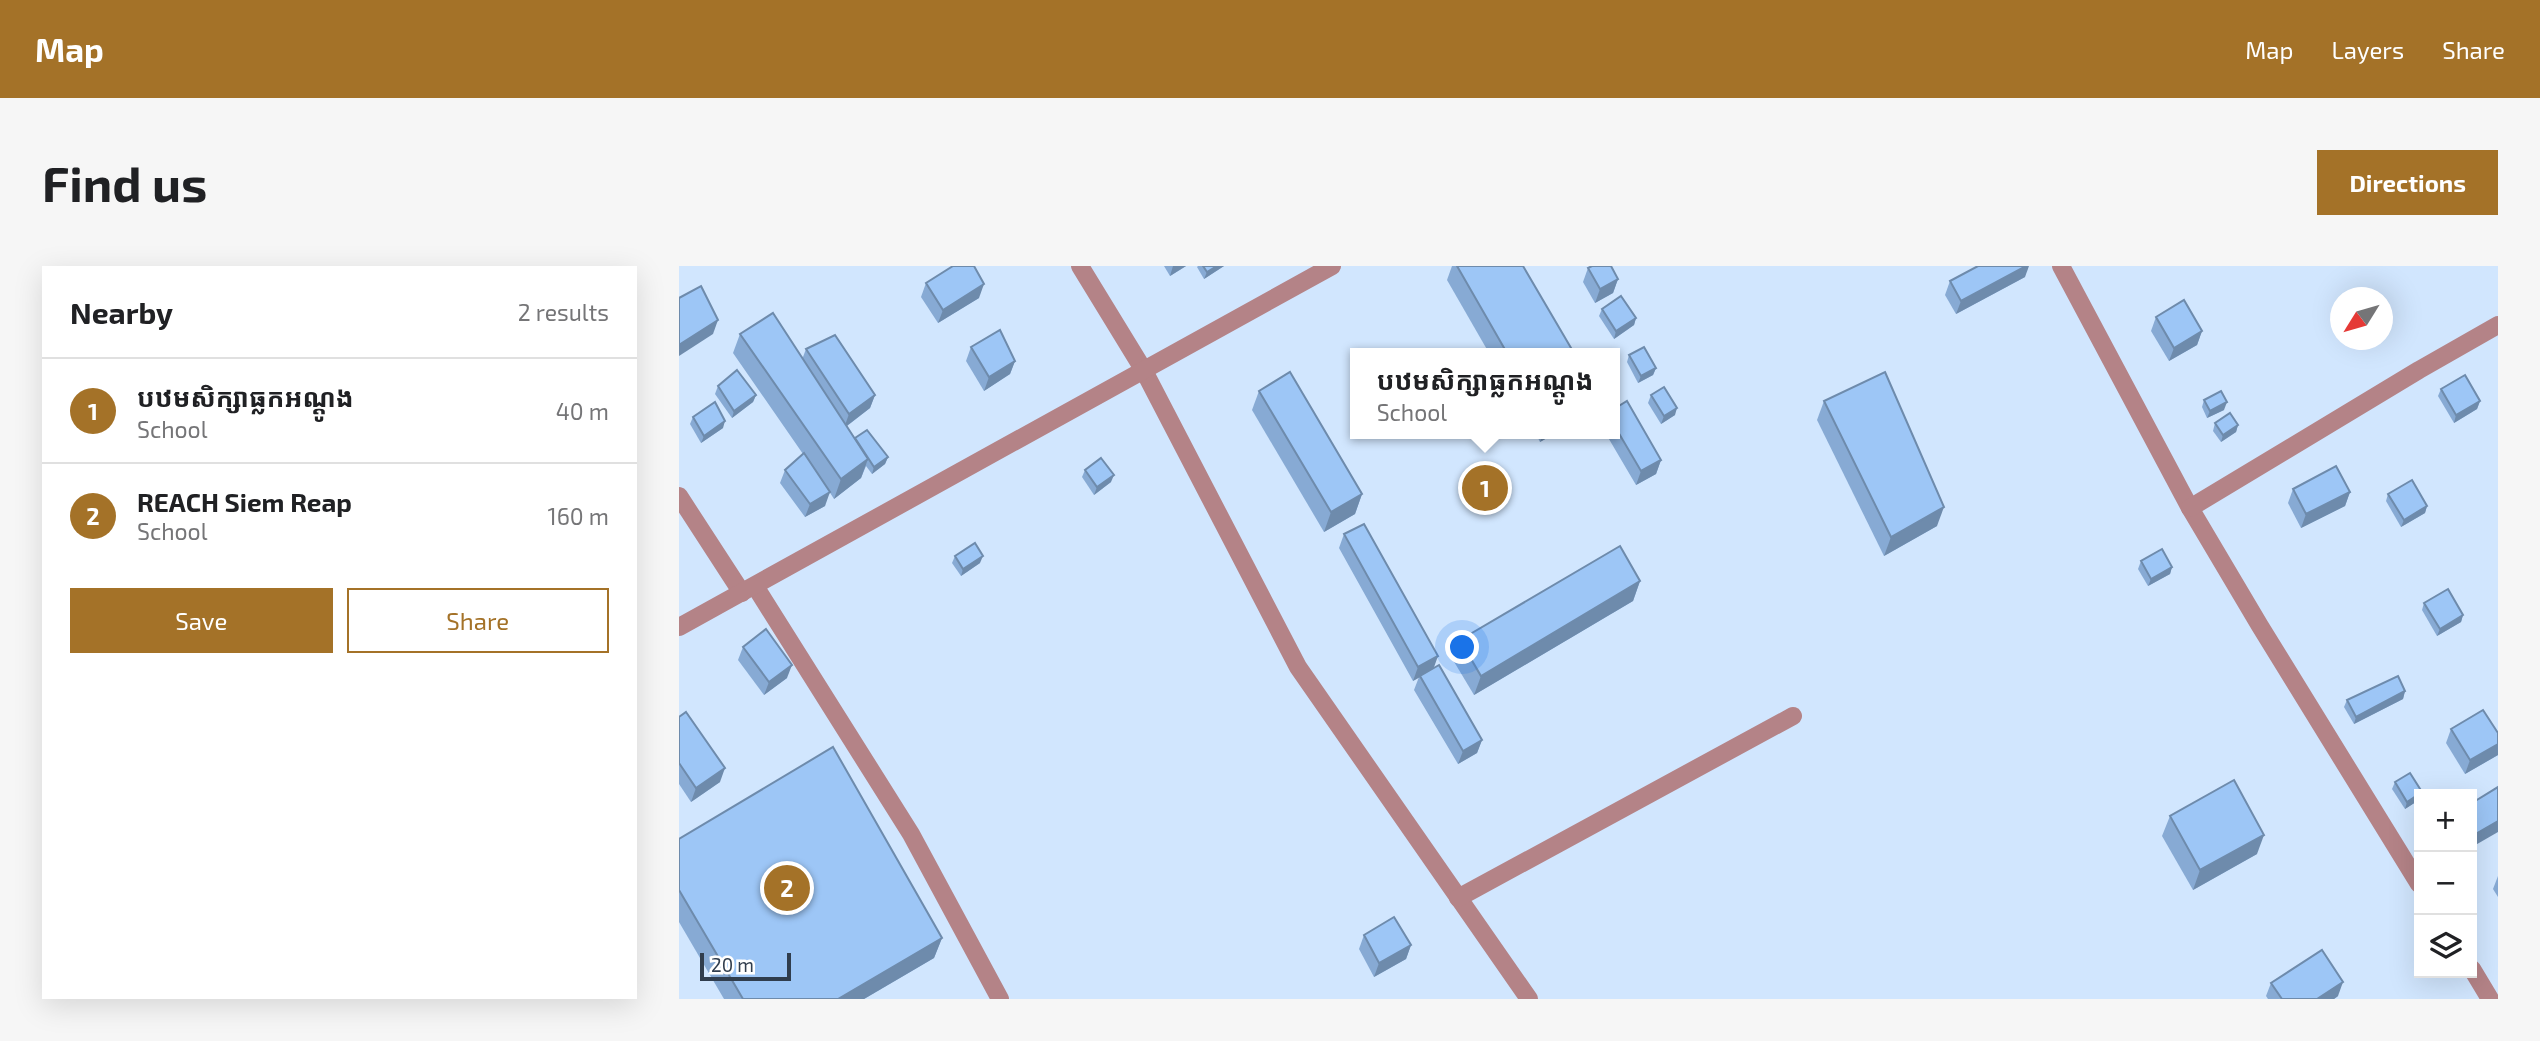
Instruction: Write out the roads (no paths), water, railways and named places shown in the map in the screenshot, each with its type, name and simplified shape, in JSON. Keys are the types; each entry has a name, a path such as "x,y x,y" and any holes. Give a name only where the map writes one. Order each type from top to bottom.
{"street":[{"path":"1080,266 1143,369 1298,667 1528,999"},
{"path":"679,626 749,590 1332,266"},
{"path":"2061,266 2190,508 2414,876"},
{"path":"2190,508 2407,376 2498,325"},
{"path":"679,496 749,590 911,834 1000,999"},
{"path":"1458,898 1793,716"},
{"path":"2477,977 2490,999"}],"place":[{"name":"បឋមសិក្សាធ្លកអណ្តូង","path":"1485,488"},
{"name":"REACH Siem Reap","path":"787,888"}]}
